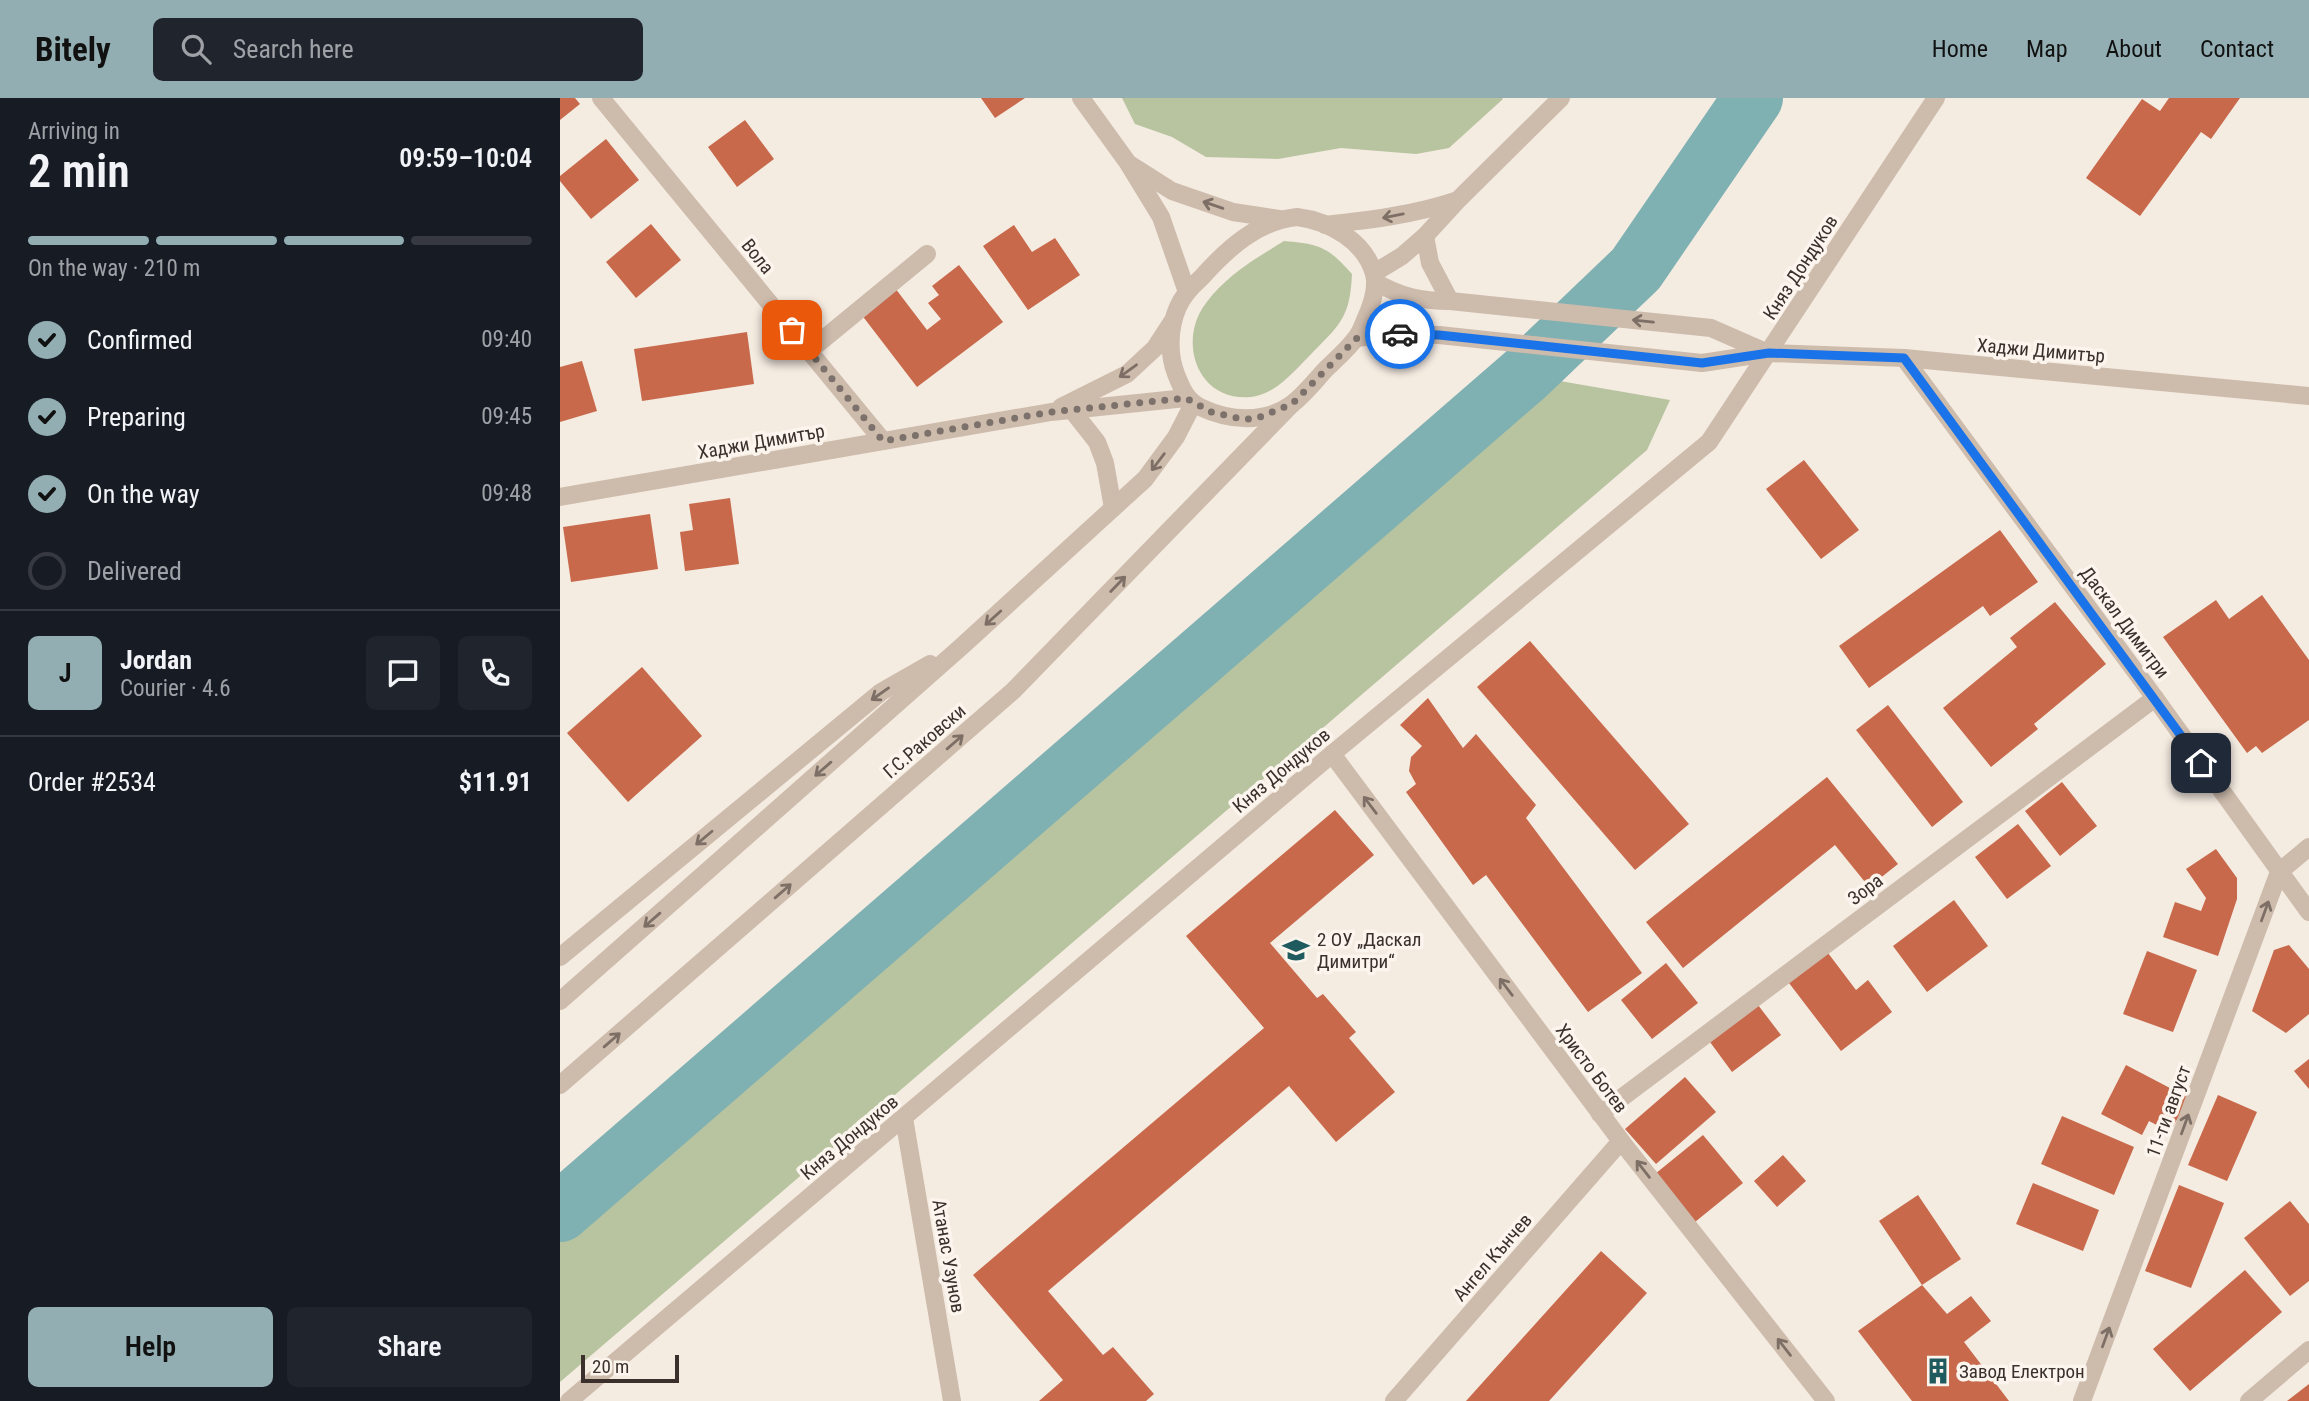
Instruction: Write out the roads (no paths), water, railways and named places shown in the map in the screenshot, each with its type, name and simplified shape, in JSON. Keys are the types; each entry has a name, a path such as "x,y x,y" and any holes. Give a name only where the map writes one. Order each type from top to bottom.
{"street":[{"name":"Вола","path":"601,98 883,441"},
{"path":"1081,98 1128,163 1161,217 1187,292"},
{"path":"1375,277 1425,236 1561,98"},
{"name":"Княз Дондуков","path":"569,1401 1332,754 1709,442 1936,98"},
{"path":"1128,163 1172,191 1233,212 1279,219 1314,219 1348,236 1359,247 1375,277 1372,306 1357,338 1292,404 1255,419 1211,412 1189,401 1173,366 1171,336 1178,305 1224,252 1251,233 1279,219"},
{"path":"1325,225 1416,212 1459,199"},
{"path":"1425,236 1430,263 1450,301"},
{"path":"809,351 927,254"},
{"name":"Хаджи Димитър","path":"1375,277 1398,295 1425,301 1450,301 1711,328 1769,353"},
{"path":"1051,412 1127,374 1155,348 1173,320"},
{"name":"Хаджи Димитър","path":"1357,338 1388,334 1439,335 1702,363 1769,353 1904,358 2309,396"},
{"name":"Даскал Димитри","path":"1904,358 2309,912"},
{"path":"560,1001 961,647 1145,479 1176,437 1189,401"},
{"name":"Хаджи Димитър","path":"560,497 1051,412 1189,401"},
{"name":"Г.С.Раковски","path":"560,1085 1013,691 1292,404"},
{"path":"1071,409 1097,442 1105,463 1113,508"},
{"path":"560,957 881,692 961,647"},
{"name":"Зора","path":"1600,1114 2155,698"},
{"name":"Христо Ботев","path":"1332,754 1600,1114 1826,1401"},
{"name":"11-ти август","path":"2082,1401 2279,872 2309,847"},
{"name":"Атанас Узунов","path":"904,1118 953,1401"},
{"name":"Ангел Кънчев","path":"1394,1401 1621,1141"},
{"path":"2249,1401 2268,1395 2309,1350"}],"waterway":[{"path":"560,1212 1525,375 1636,269 1753,98"}],"place":[{"name":"2 ОУ „Даскал Димитри“","path":"1296,950"},
{"name":"Завод Електрон","path":"1938,1371"}]}
